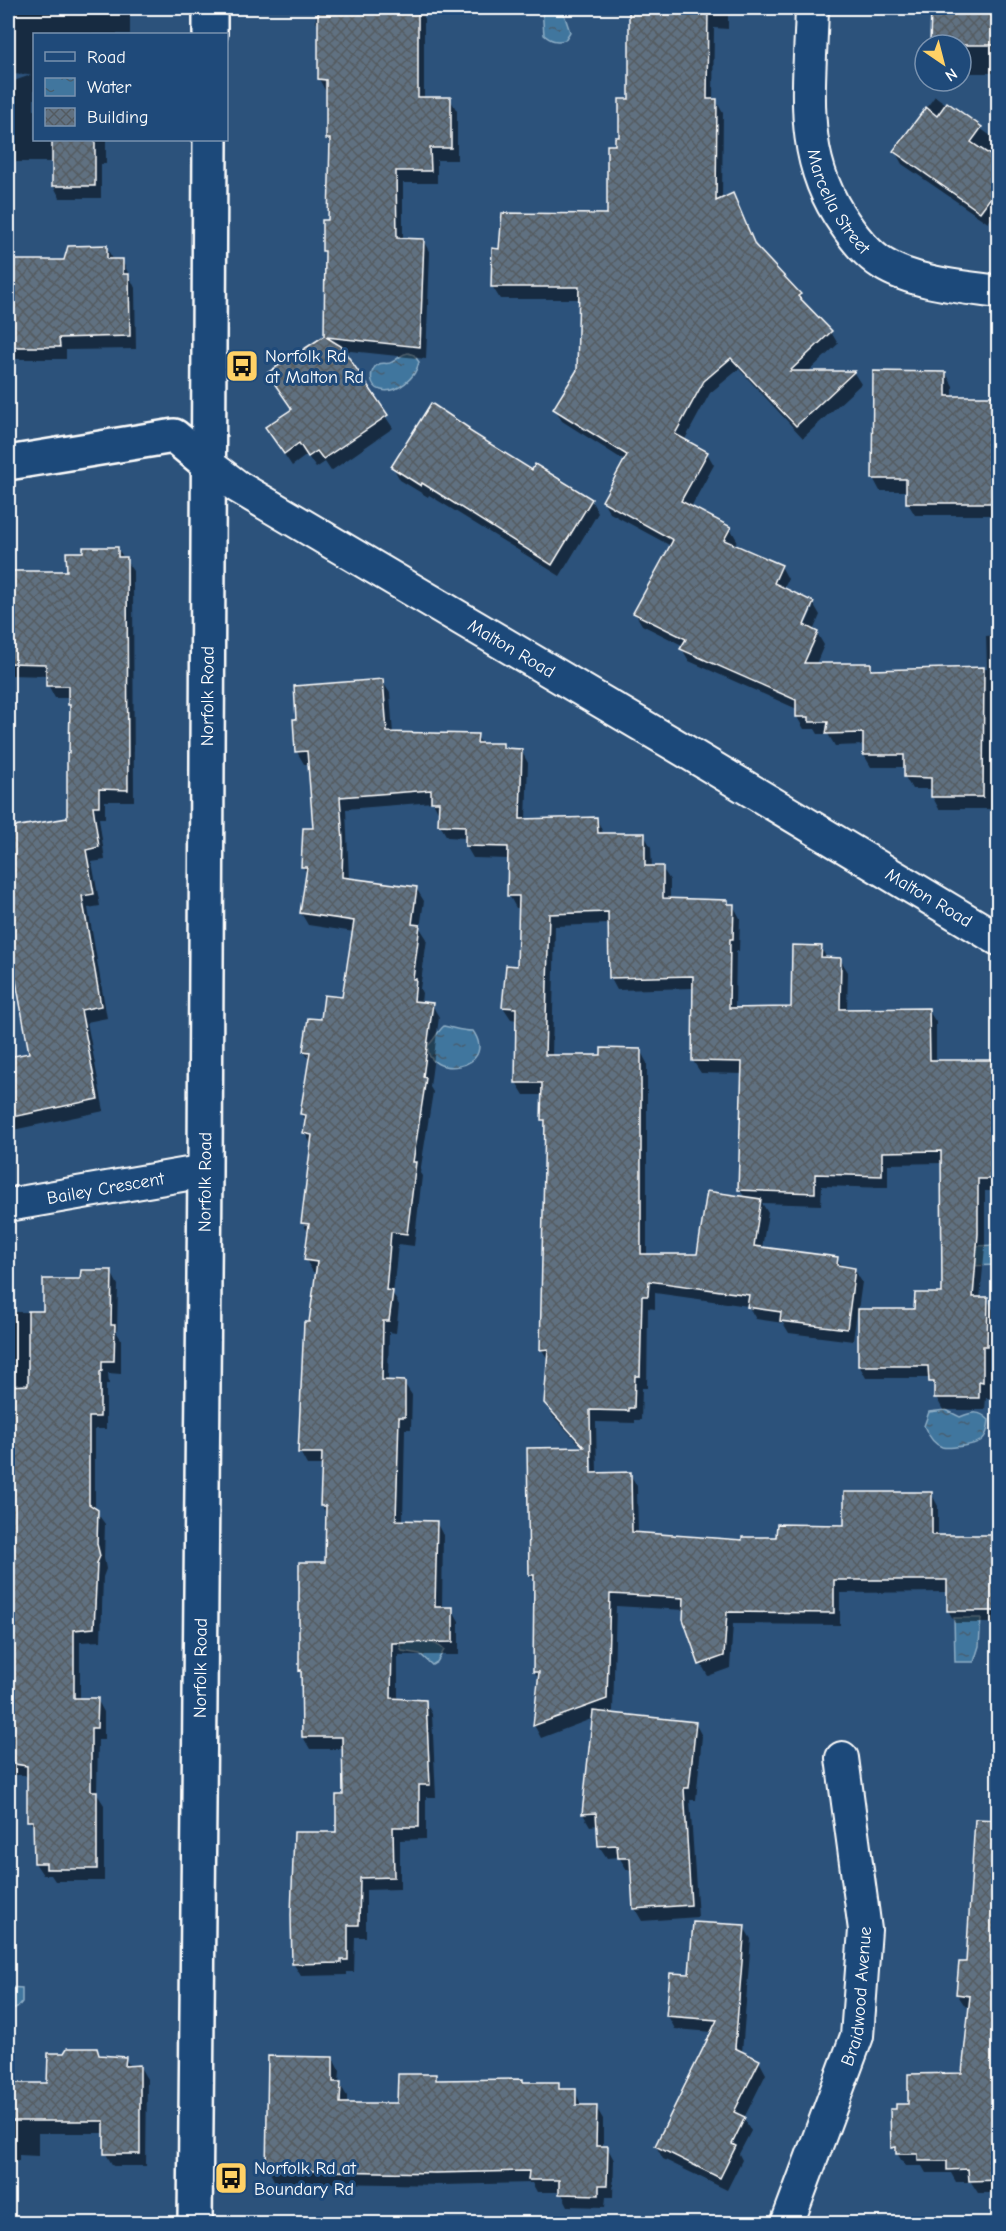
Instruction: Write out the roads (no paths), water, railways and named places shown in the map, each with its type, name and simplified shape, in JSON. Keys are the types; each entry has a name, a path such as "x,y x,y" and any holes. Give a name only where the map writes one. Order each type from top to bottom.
{"street":[{"path":"210,8 210,33"},
{"name":"Marcella Street","path":"812,8 809,126 817,168 832,206 860,245 884,265 916,278 999,292"},
{"name":"Norfolk Road","path":"195,2223 205,1170 210,141"},
{"name":"Malton Road","path":"8,463 174,436 238,487 999,939"},
{"name":"Bailey Crescent","path":"8,1206 205,1170"},
{"name":"Braidwood Avenue","path":"787,2223 858,2036 865,1930 842,1758"}],"water":[{"path":"542,8 562,8 570,32 565,40 554,41 544,35"},
{"path":"408,353 414,355 419,362 410,379 400,387 387,391 377,388 371,378 375,366 390,363"},
{"path":"444,1026 473,1031 479,1044 477,1055 470,1062 460,1066 448,1066 430,1057 428,1046"},
{"path":"998,1245 998,1265 968,1266 975,1246"},
{"path":"946,1410 960,1417 976,1413 985,1417 989,1420 984,1437 977,1442 961,1446 942,1447 936,1444 924,1426 929,1412"},
{"path":"954,1618 981,1618 979,1646 974,1662 955,1662"},
{"path":"401,1640 430,1642 444,1650 437,1662 432,1665 420,1654 402,1651"},
{"path":"8,1987 22,1988 22,2002 17,2008 8,2011"}],"place":[{"name":"Norfolk Rd at Malton Rd","path":"242,366"},
{"name":"Norfolk Rd at Boundary Rd","path":"231,2178"}]}
